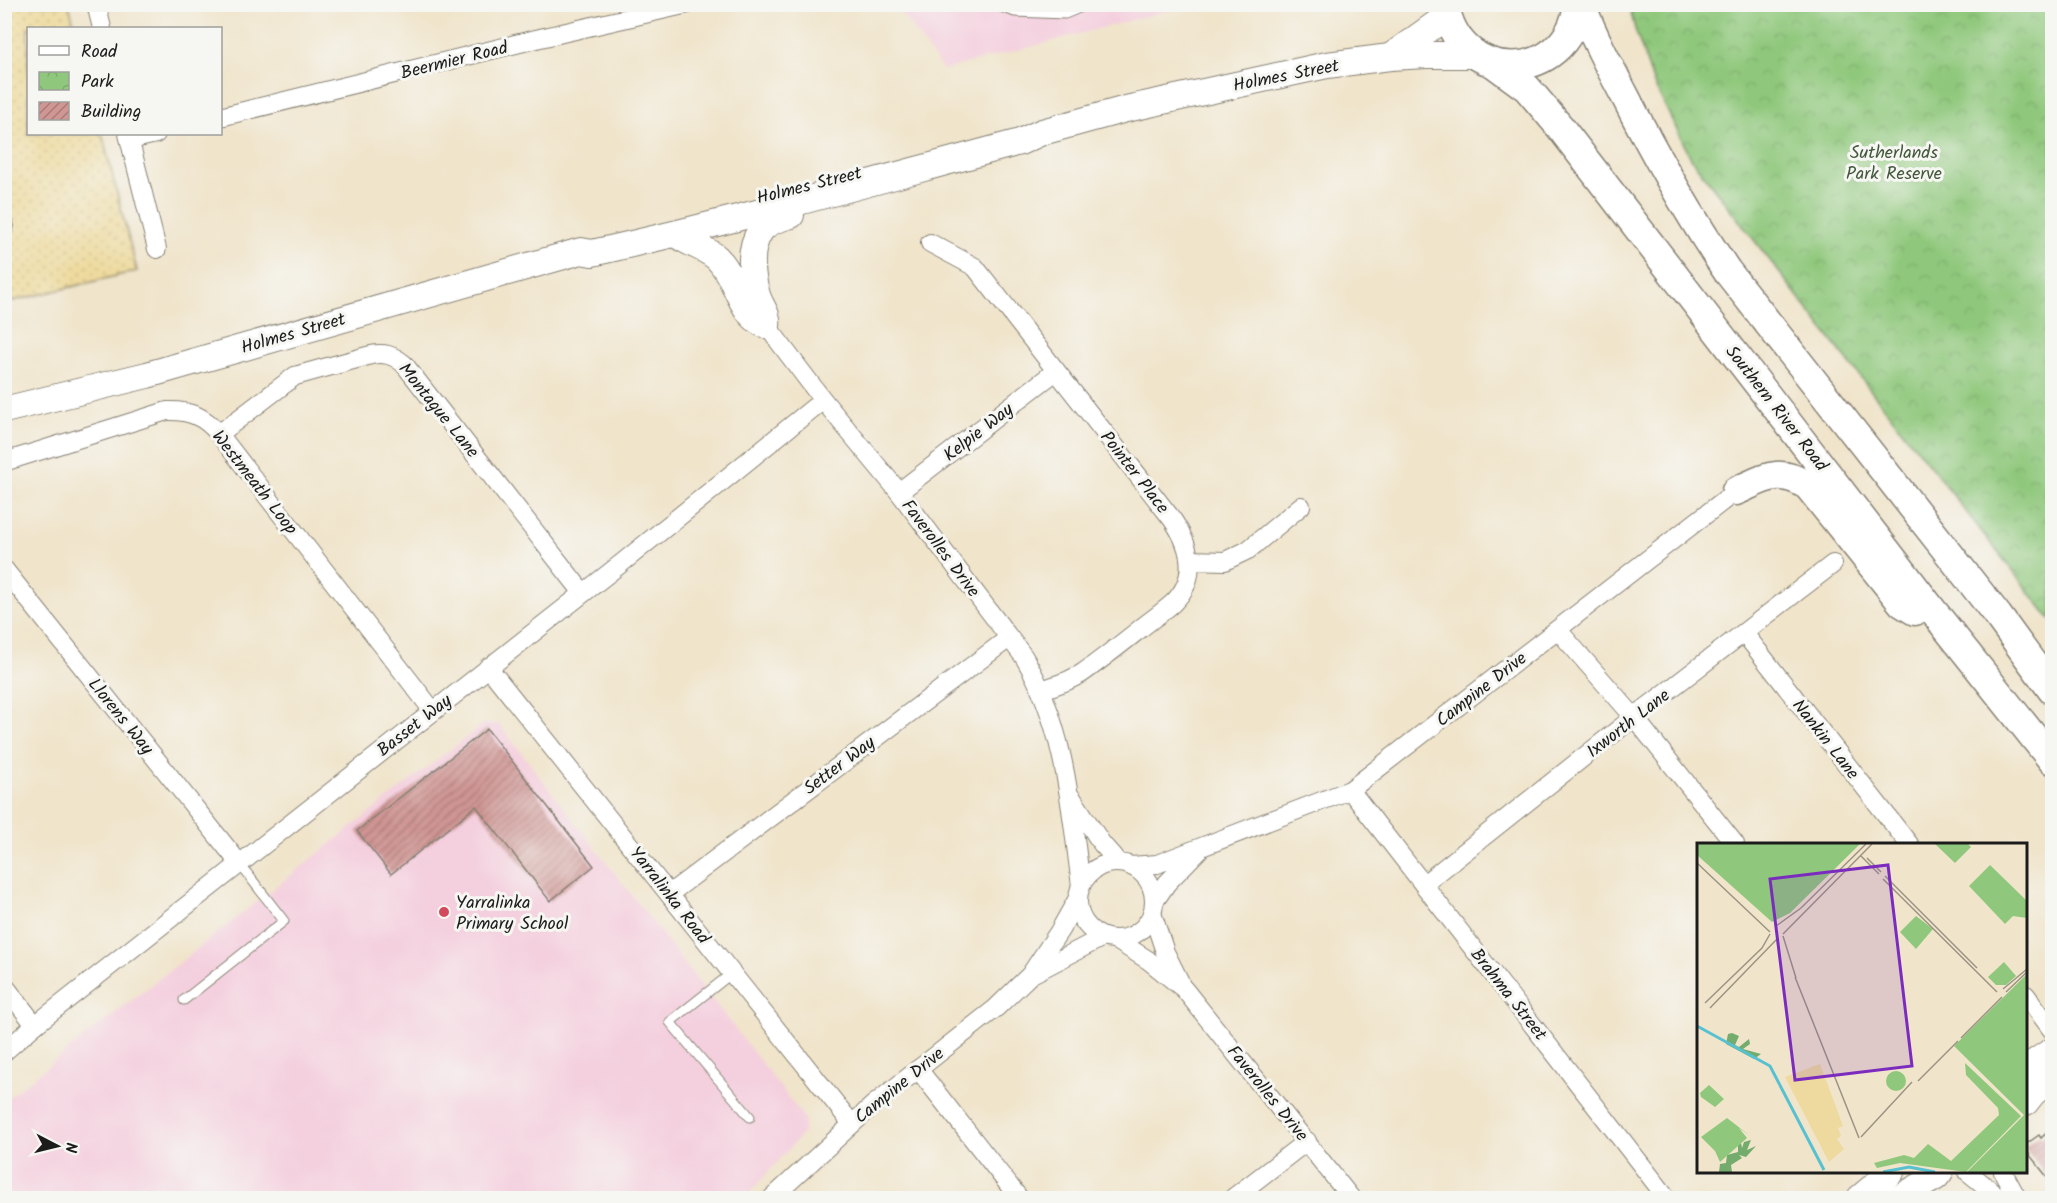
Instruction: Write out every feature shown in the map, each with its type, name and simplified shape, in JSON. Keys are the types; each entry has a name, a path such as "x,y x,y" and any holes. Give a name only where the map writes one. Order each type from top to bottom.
{"main road":[{"path":"1484,59 1508,66 1539,61 1563,42 1572,29 1579,4"},
{"path":"1579,4 1653,152 1695,223 1727,271 1998,616 2052,690"},
{"name":"Southern River Road","path":"1446,8 1449,21 1459,40 1527,88 1560,127 1933,611 2052,760"},
{"name":"Holmes Street","path":"1390,57 1440,21 1446,8"},
{"name":"Holmes Street","path":"4,411 147,375 581,251 592,253 676,234 960,159 1020,142 1042,132 1126,109 1327,65 1390,57 1437,55 1484,59"},
{"name":"Holmes Street","path":"581,251 589,242 695,212 1019,132 1042,132"},
{"path":"676,234 717,258 745,305 759,323 767,326 768,318 757,296 751,268 754,247 761,230 770,222 810,209 919,185 960,159"},
{"path":"1736,492 1768,477 1781,475 1797,479 1808,486 1902,603 1913,610 1933,611"},
{"path":"2027,1067 2052,1051"},
{"path":"2027,1100 2052,1078"},
{"path":"1860,1198 1890,1173"},
{"path":"1899,1198 1939,1173"}],"street":[{"path":"96,4 102,27"},
{"name":"Beermier Road","path":"222,117 688,4"},
{"path":"147,135 129,137 157,249"},
{"name":"Pointer Place","path":"930,243 975,267 1172,519 1185,540 1190,560"},
{"name":"Faverolles Drive","path":"767,326 899,492 1024,657 1042,690 1057,737 1069,794 1080,892"},
{"name":"Montague Lane","path":"219,434 295,375 379,353 392,356 404,364 583,593"},
{"name":"Kelpie Way","path":"899,492 1056,371"},
{"name":"Basset Way","path":"4,1052 35,1024 583,593 823,399"},
{"name":"Westmeath Loop","path":"4,462 167,411 179,411 198,416 219,434 433,711"},
{"name":"Campine Drive","path":"1125,864 1157,864 1350,790 1736,492"},
{"path":"1042,690 1081,674 1173,602 1187,580 1190,560 1225,561 1248,550 1301,506"},
{"name":"Ixworth Lane","path":"1424,884 1634,717 1833,564"},
{"name":"Llorens Way","path":"4,569 239,863"},
{"path":"1558,630 1634,717 1735,843"},
{"name":"Nankin Lane","path":"1744,633 1908,843"},
{"name":"Setter Way","path":"669,894 1009,638"},
{"name":"Yarralinka Road","path":"488,667 852,1124"},
{"name":"Brahma Street","path":"1350,790 1667,1198"},
{"name":"Faverolles Drive","path":"1069,794 1102,844 1125,864"},
{"name":"Campine Drive","path":"1153,907 1167,883 1202,846"},
{"path":"1107,864 1125,864 1141,872 1149,881 1153,891 1153,907 1148,923 1129,937 1110,938 1092,931 1079,910 1080,892 1087,876 1096,869 1107,864"},
{"name":"Campine Drive","path":"772,1198 873,1105 996,1008 1030,975 1060,930 1080,892"},
{"name":"Faverolles Drive","path":"1153,907 1165,952 1184,989 1351,1198"},
{"name":"Faverolles Drive","path":"1110,938 1148,960 1184,989"},
{"name":"Campine Drive","path":"1030,975 1110,938"},
{"path":"4,985 35,1024"},
{"path":"2027,998 2052,1029"},
{"path":"918,1069 1019,1198"},
{"path":"1233,1198 1307,1141"},
{"path":"1969,1173 2000,1198"},
{"path":"2004,1173 2017,1198"}],"lane":[{"path":"993,4 1015,12 1065,14 1089,4"},
{"path":"184,1000 284,921 239,863"},
{"path":"732,973 670,1022 750,1117"}],"shaded area":[{"path":"895,5 1188,5 943,70"},
{"name":"Yarralinka Primary School","path":"483,724 499,724 805,1119 803,1133 745,1198 5,1198 5,1100"}],"sand":[{"path":"4,5 69,5 75,27 27,27 27,135 102,135 137,271 5,303"}],"green space":[{"name":"Sutherlands Park Reserve","path":"1629,5 2052,5 2052,621 1692,160 1654,84"}],"building":[{"path":"487,729 594,866 550,901 476,806 391,874 357,831"},
{"path":"2052,1128 2052,1183 2027,1152 2027,1144 2039,1135 2041,1138"}],"place":[{"name":"Yarralinka Primary School","path":"444,912"}]}
